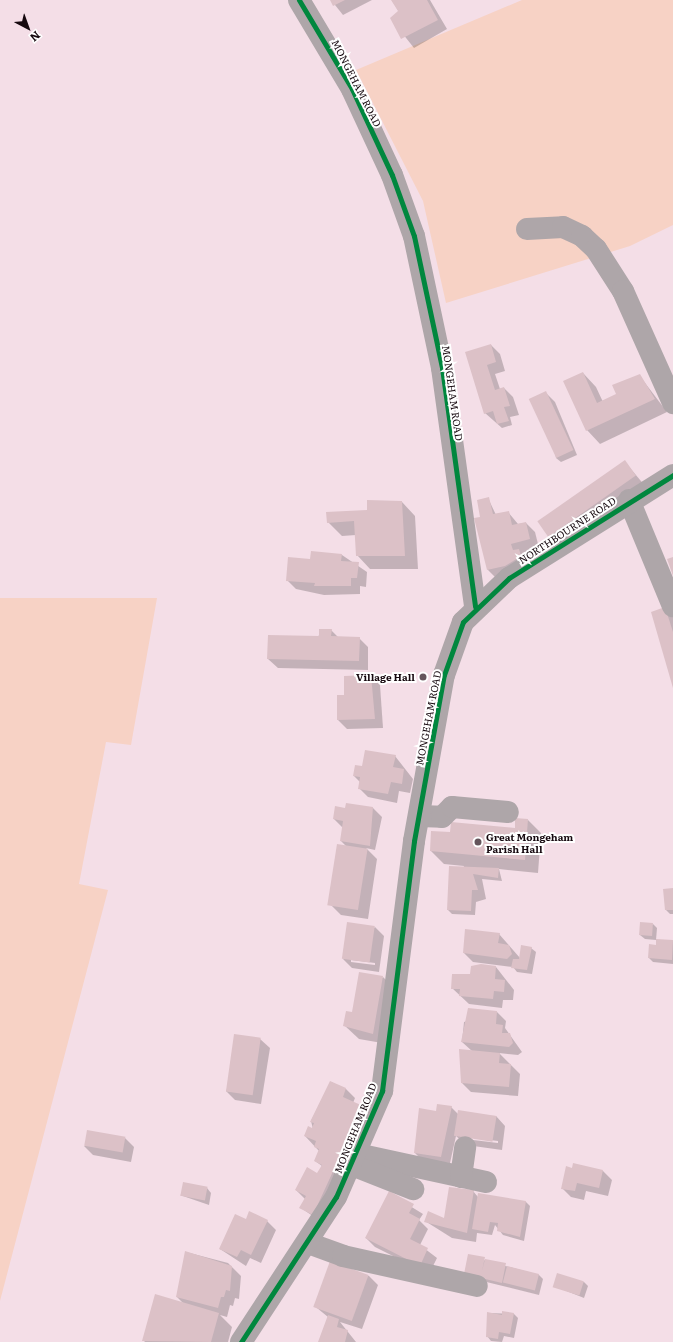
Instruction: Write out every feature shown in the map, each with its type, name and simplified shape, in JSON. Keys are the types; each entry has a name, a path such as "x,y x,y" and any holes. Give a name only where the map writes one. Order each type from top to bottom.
{"street":[{"name":"MONGEHAM ROAD","path":"241,1342 271,1292 308,1243 355,1159 382,1091 419,816 444,675 456,638 475,607 442,368 414,236 392,175 352,89 299,0"},
{"path":"527,229 563,227 582,236 596,249 623,291 673,403"},
{"name":"NORTHBOURNE ROAD","path":"475,607 509,578 629,500 673,475"},
{"path":"629,500 673,606"},
{"path":"419,816 442,817 452,807 508,812"},
{"path":"461,1177 465,1147"},
{"path":"355,1159 486,1182"},
{"path":"355,1159 413,1189"},
{"path":"308,1243 343,1256 477,1286"}],"shaded area":[{"path":"522,0 673,0 673,225 630,246 446,303 423,201 356,70"},
{"path":"0,598 157,598 131,745 106,742 79,884 108,890 0,1301"}],"building":[{"path":"330,0 345,0 333,6"},
{"path":"391,0 427,0 438,20 401,39 390,18 398,11"},
{"path":"491,344 496,362 487,365 495,390 504,387 510,406 504,407 509,421 497,424 493,411 484,414 465,352"},
{"path":"583,372 597,403 616,394 612,385 640,374 655,399 586,431 563,381"},
{"path":"546,391 573,450 556,458 529,399"},
{"path":"625,460 636,476 548,537 537,521"},
{"path":"489,497 493,514 509,511 512,525 526,522 530,539 511,544 513,550 519,549 521,556 505,566 487,570 474,518 480,517 477,500"},
{"path":"367,500 402,501 405,556 356,556 354,521 327,523 326,512 367,510"},
{"path":"311,551 342,554 341,561 359,562 357,578 351,578 351,586 314,586 315,583 286,581 288,557 310,559"},
{"path":"673,557 673,576 667,559"},
{"path":"665,607 673,632 673,688 651,612"},
{"path":"319,629 332,629 331,636 360,637 359,661 267,659 268,635 319,636"},
{"path":"371,675 375,719 337,720 337,695 344,695 344,676"},
{"path":"365,750 396,755 393,767 404,769 402,784 391,782 388,794 358,789 360,777 353,776 355,765 362,766"},
{"path":"346,803 373,807 370,846 340,841 343,821 333,819 335,806 345,808"},
{"name":"Great Mongeham Parish Hall","path":"515,818 528,819 525,860 430,851 431,831 450,832 451,822 515,828"},
{"path":"337,844 368,849 358,910 327,905"},
{"path":"449,866 499,868 498,878 473,874 478,890 472,890 471,911 447,910"},
{"path":"673,888 673,910 665,910 663,889"},
{"path":"347,922 375,926 370,963 342,959"},
{"path":"640,922 653,923 652,936 639,935"},
{"path":"465,929 500,933 498,943 509,945 512,954 507,959 463,953"},
{"path":"656,939 673,940 672,960 648,958 649,944 656,945"},
{"path":"521,945 532,947 527,970 511,968 513,959 519,959"},
{"path":"481,964 496,966 495,979 505,980 504,992 494,991 493,999 459,996 460,989 451,989 452,974 470,974 471,966"},
{"path":"359,972 383,976 373,1034 343,1026 346,1011 352,1012"},
{"path":"468,1008 497,1011 496,1024 503,1025 502,1033 510,1033 513,1043 509,1047 461,1042"},
{"path":"234,1034 261,1038 253,1095 226,1091"},
{"path":"459,1049 500,1053 499,1063 511,1064 509,1087 461,1083"},
{"path":"330,1081 346,1088 343,1097 363,1106 313,1215 299,1208 306,1196 295,1190 307,1167 317,1173 322,1165 314,1161 319,1149 314,1147 316,1141 304,1136 308,1126 312,1128 314,1123 310,1122"},
{"path":"437,1104 452,1106 441,1157 414,1153 419,1108 436,1111"},
{"path":"458,1110 497,1116 492,1142 454,1136"},
{"path":"87,1130 125,1137 123,1153 84,1146"},
{"path":"573,1163 603,1170 599,1188 577,1183 575,1191 561,1189 566,1166 572,1168"},
{"path":"183,1182 208,1187 205,1201 180,1196"},
{"path":"449,1187 474,1190 467,1233 424,1222 428,1211 444,1218"},
{"path":"389,1191 414,1204 409,1213 420,1219 410,1239 428,1248 420,1266 365,1238"},
{"path":"478,1193 526,1201 520,1237 497,1231 498,1223 490,1222 488,1232 472,1229"},
{"path":"249,1211 268,1220 251,1255 241,1250 237,1257 219,1249 235,1214 246,1219"},
{"path":"185,1251 232,1266 230,1291 226,1290 224,1297 221,1297 218,1308 176,1297"},
{"path":"468,1254 485,1257 482,1271 485,1259 506,1263 502,1283 464,1274"},
{"path":"330,1261 369,1275 352,1321 313,1307"},
{"path":"507,1266 539,1274 535,1290 503,1282"},
{"path":"557,1273 584,1281 579,1296 553,1287"},
{"path":"155,1294 219,1313 211,1342 142,1341"},
{"path":"502,1311 514,1313 510,1334 499,1332 498,1339 486,1337 487,1312 502,1315"},
{"path":"328,1315 339,1319 337,1327 348,1330 345,1342 318,1342"}],"cycle path":[{"path":"299,0 352,89 392,175 414,236 442,368 475,607"},
{"path":"241,1342 336,1197 382,1091 414,841 444,675 463,622 509,578 673,475"}],"place":[{"name":"Village Hall","path":"423,677"},
{"name":"Great Mongeham Parish Hall","path":"478,842"}]}
